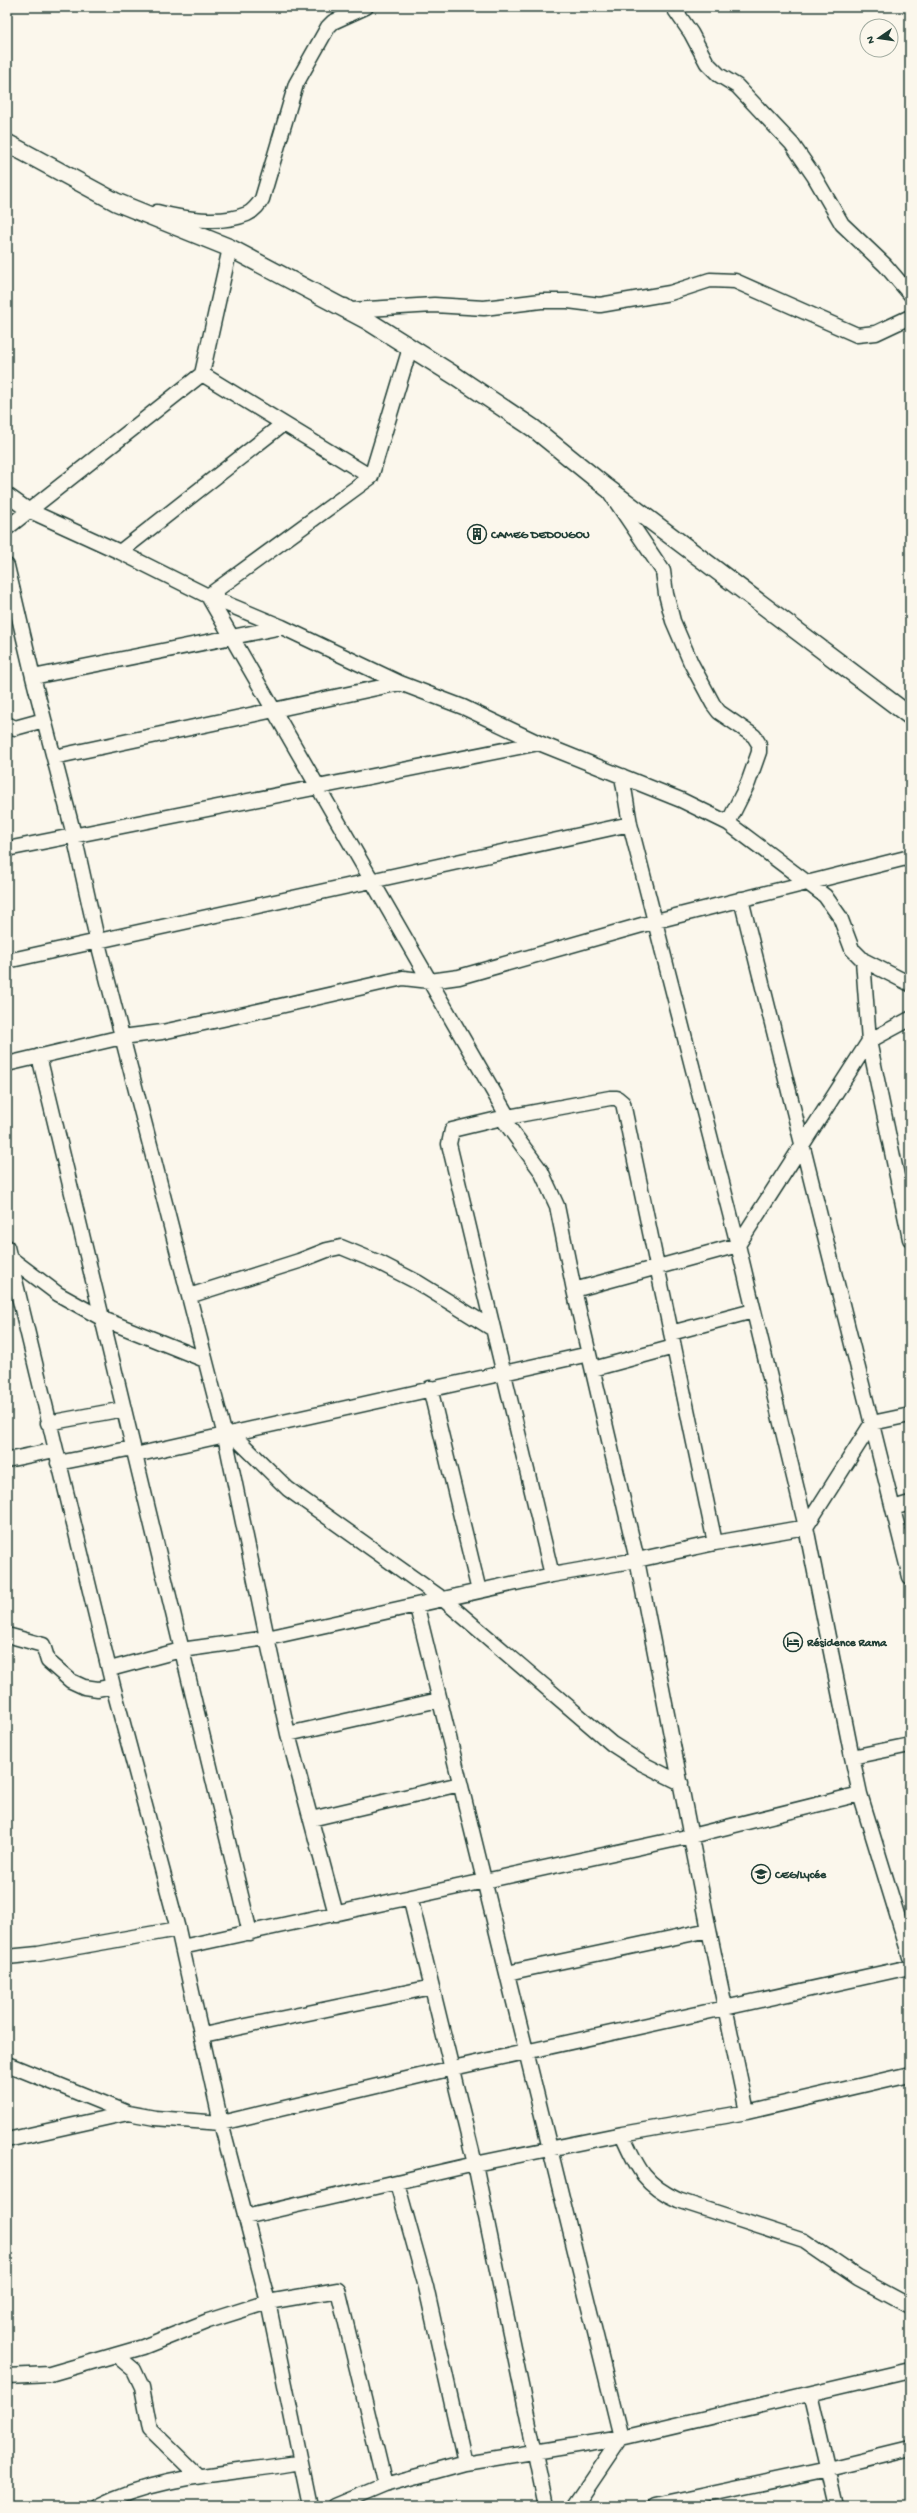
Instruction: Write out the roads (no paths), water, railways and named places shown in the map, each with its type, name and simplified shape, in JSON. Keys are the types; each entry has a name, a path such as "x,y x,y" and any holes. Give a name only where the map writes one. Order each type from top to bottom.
{"main road":[{"path":"7,143 116,202 230,248 368,322 410,348 533,428 606,487 910,716"}],"street":[{"path":"116,202 188,220 229,218 247,214 254,209 262,199 296,84 303,70 328,27 333,22 366,7"},
{"path":"673,7 691,33 707,63 719,75 737,86 792,144 814,176 842,224 885,264 910,294"},
{"path":"7,528 202,374 230,248"},
{"path":"250,259 351,310 434,305 484,308 541,301 568,301 600,305 670,293 710,280 723,279 735,281 857,335 876,333 910,317"},
{"path":"208,596 372,477 410,348"},
{"path":"202,374 372,477"},
{"path":"120,552 283,424"},
{"path":"606,487 663,571 666,594 673,621 691,662 713,704 719,712 754,736 759,744 759,752 748,783 728,823"},
{"path":"7,495 28,510 120,552 208,596 282,627 400,682 463,707 539,743 681,800 728,823 809,883 836,910 852,949 863,960 910,984"},
{"path":"7,566 33,677 74,835 97,939 205,1360 228,1435 267,1638 288,1734 336,1914"},
{"path":"208,596 430,981 505,1117 541,1171 557,1206 574,1290 637,1560 709,1930 747,2112"},
{"path":"33,677 282,627"},
{"path":"54,757 400,682"},
{"path":"7,724 15,728 44,720"},
{"path":"7,849 539,743"},
{"path":"622,776 630,824 738,1245 806,1527 860,1794 910,1957"},
{"path":"7,961 97,939 630,824"},
{"path":"7,1064 122,1036 176,1029 403,978 430,981 459,977 656,921 910,857"},
{"path":"741,899 910,1577"},
{"path":"863,960 869,1041 908,1222 910,1239"},
{"path":"574,1290 738,1245 869,1041 910,1019"},
{"path":"39,1056 250,1933"},
{"path":"552,1575 493,1330 449,1137 452,1130 505,1117 610,1098 617,1098 622,1103 715,1543"},
{"path":"189,1296 299,1261 327,1250 341,1247 380,1263 417,1282 493,1330"},
{"path":"8,1252 58,1294 103,1319 205,1360"},
{"path":"8,1252 56,1457 113,1686 178,1929 203,2035 221,2123 268,2302 310,2506"},
{"path":"671,1333 753,1311"},
{"path":"593,1368 674,1347"},
{"path":"7,1460 134,1451 228,1435 430,1388 589,1354"},
{"path":"430,1388 479,1591"},
{"path":"48,1423 124,1409"},
{"path":"110,1669 181,1650 267,1638 417,1607 479,1591 552,1575 806,1527 872,1423 910,1415"},
{"path":"228,1435 288,1489 444,1600 612,1744 643,1764 681,1783"},
{"path":"893,1508 910,1503"},
{"path":"417,1607 621,2438 575,2506"},
{"path":"7,1635 43,1645 48,1661 71,1681 84,1687 98,1689 113,1686"},
{"path":"288,1734 439,1700"},
{"path":"852,1757 910,1745"},
{"path":"311,1819 460,1784"},
{"path":"182,1947 691,1836 860,1794"},
{"path":"410,1897 453,2068 475,2164 546,2506"},
{"path":"7,1957 38,1954 178,1929"},
{"path":"507,1973 709,1930"},
{"path":"7,2064 128,2113 155,2118 221,2123 453,2068 910,1967"},
{"path":"203,2035 432,1986"},
{"path":"245,2217 475,2164 622,2134 747,2112 910,2074"},
{"path":"7,2140 128,2113"},
{"path":"622,2134 637,2169 647,2181 662,2193 678,2200 804,2241 858,2278 910,2306"},
{"path":"397,2183 426,2287 465,2463"},
{"path":"7,2376 41,2376 143,2348 208,2321 268,2302 338,2290 385,2485"},
{"path":"116,2355 134,2370 142,2387 150,2429 197,2475"},
{"path":"335,2506 385,2485 465,2463 535,2450 621,2438 910,2370"},
{"path":"810,2394 836,2506"},
{"path":"655,2506 828,2469 910,2449"},
{"path":"98,2506 116,2497 158,2482 197,2475 258,2470 301,2462"}],"place":[{"name":"CAMEG DEDOUGOU","path":"477,534"},
{"name":"Résidence Rama","path":"793,1642"},
{"name":"CEG/Lycée","path":"761,1874"}]}
